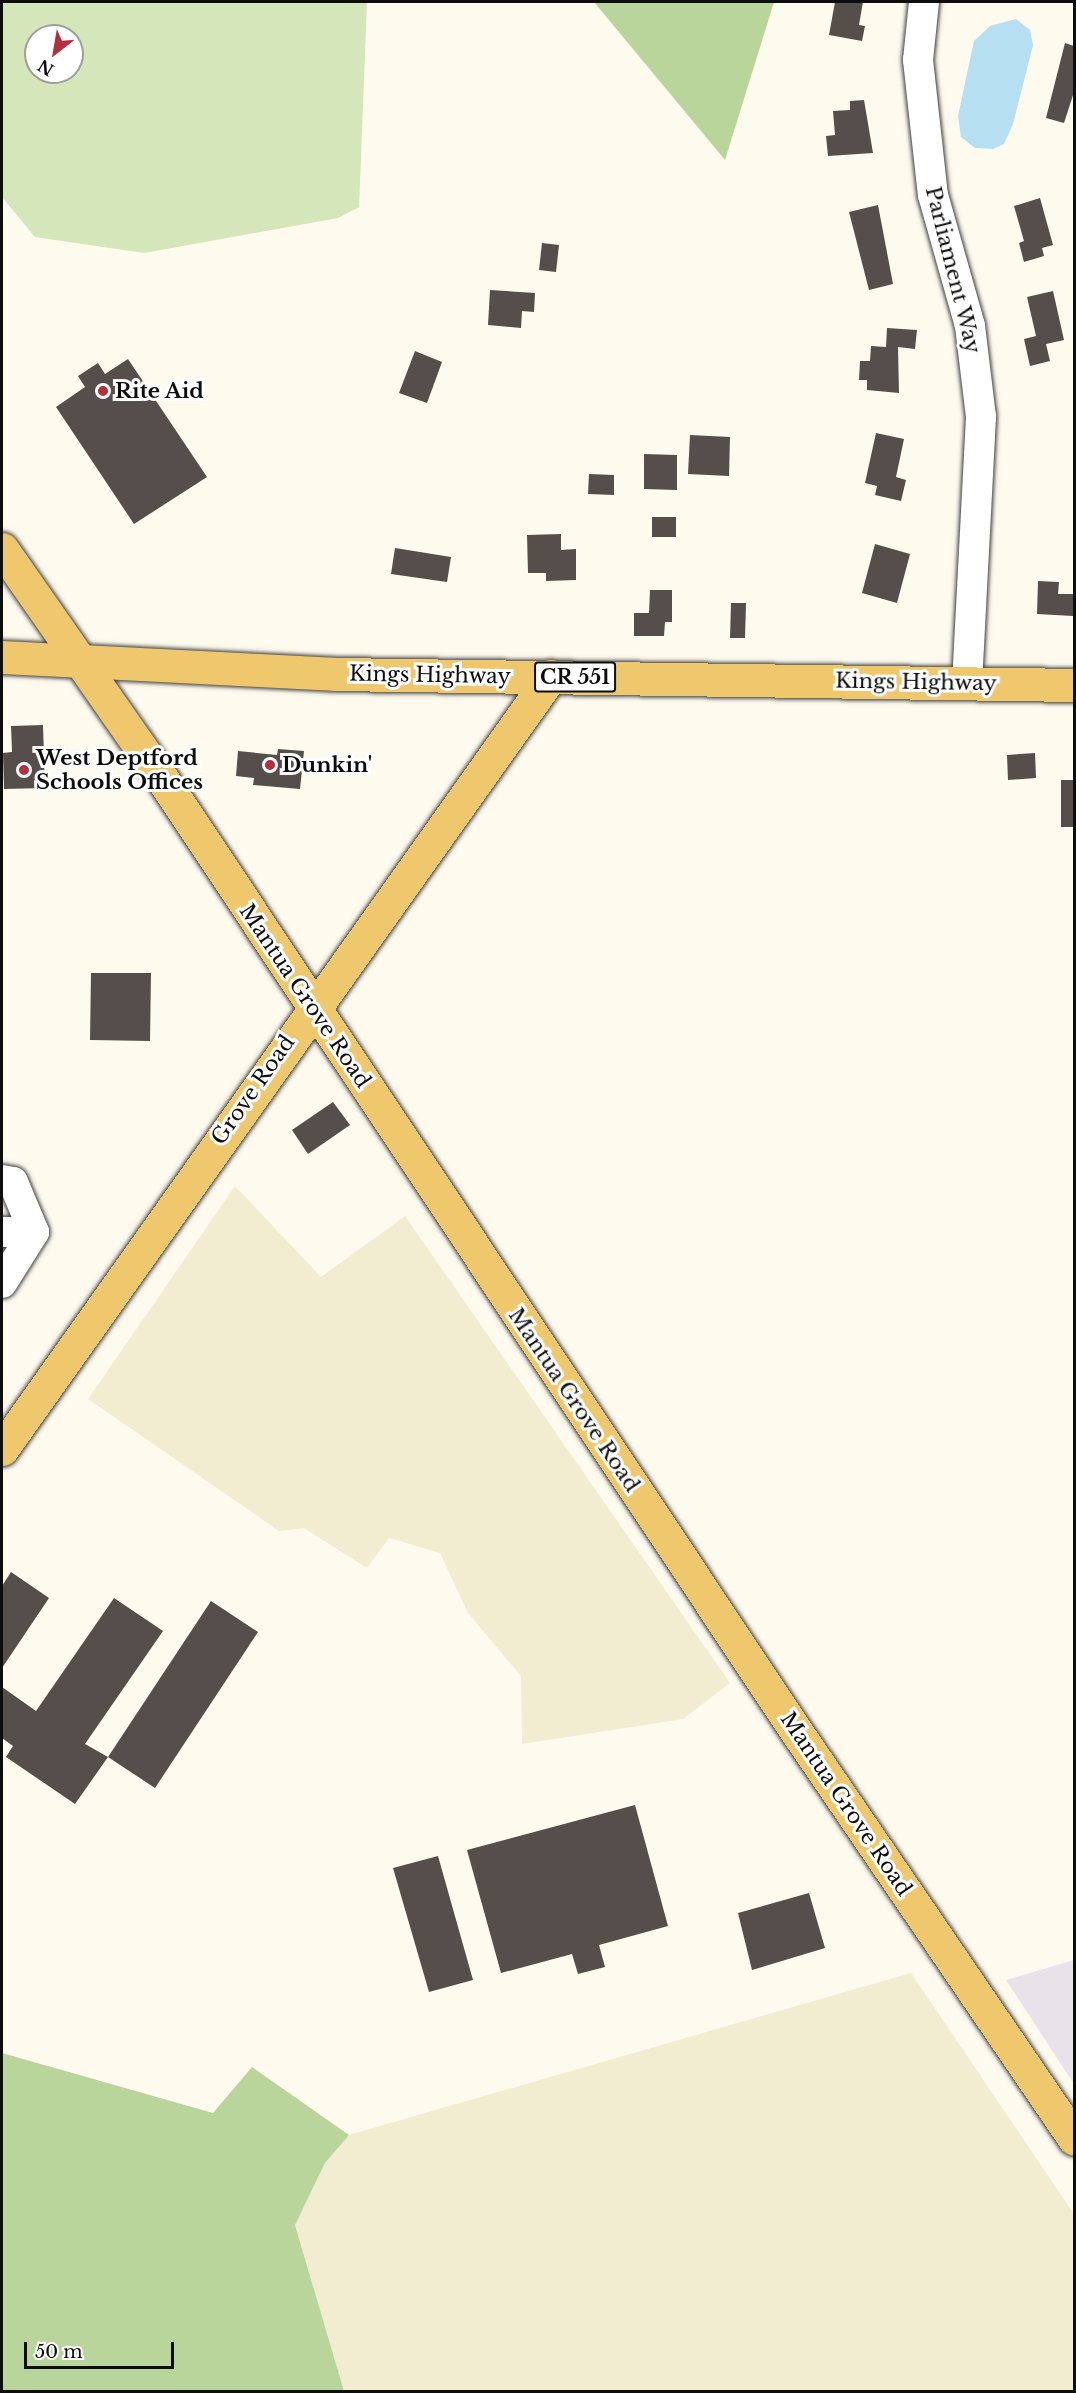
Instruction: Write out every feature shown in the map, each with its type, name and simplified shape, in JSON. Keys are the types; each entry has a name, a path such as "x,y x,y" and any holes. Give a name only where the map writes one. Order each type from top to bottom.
{"main road":[{"name":"Mantua Grove Road","path":"2,549 76,661 152,764 781,1708 1074,2139"},
{"name":"Kings Highway","path":"2,657 336,674 1074,685"},
{"name":"Grove Road","path":"2,1449 312,1007 551,676"}],"street":[{"name":"Parliament Way","path":"924,2 918,60 933,195 968,315 981,417 967,683"},
{"path":"2,1180 13,1182 34,1232"},
{"path":"2,1232 34,1232"},
{"path":"2,1283 34,1232"}],"shaded area":[{"path":"235,1186 321,1277 405,1216 730,1683 683,1719 522,1744 521,1676 468,1613 440,1553 389,1538 367,1568 304,1528 279,1531 88,1399"},
{"path":"1074,1960 1074,2084 1006,1980"},
{"path":"911,1973 1074,2214 1074,2391 344,2391 295,2225 325,2163 349,2135"}],"green space":[{"path":"2,2 367,2 359,207 338,218 144,253 35,237 2,197"},
{"path":"594,2 774,2 725,160"},
{"path":"2,2053 213,2113 252,2067 349,2135 325,2163 295,2225 344,2391 2,2391"}],"water":[{"path":"1016,19 1030,30 1033,45 1013,124 1004,144 993,149 975,148 961,137 958,116 974,41 990,26"}],"building":[{"path":"835,2 863,2 859,25 865,26 862,41 829,35"},
{"path":"1065,43 1074,46 1074,92 1064,123 1046,118"},
{"path":"864,100 873,153 828,156 826,136 835,135 833,111 850,110 850,101"},
{"path":"1040,198 1053,245 1042,248 1044,256 1024,262 1019,243 1024,241 1014,206"},
{"path":"878,205 893,284 869,290 849,212"},
{"path":"542,243 559,245 556,272 539,270"},
{"path":"490,290 535,293 534,312 522,311 521,328 488,325"},
{"path":"1053,291 1064,340 1046,344 1050,361 1030,366 1024,339 1036,336 1027,297"},
{"path":"887,328 917,330 915,349 898,347 899,393 867,390 867,380 859,380 860,361 870,361 871,346 886,347"},
{"path":"415,351 442,362 427,403 399,393"},
{"name":"Rite Aid","path":"128,359 207,477 134,524 56,407 85,387 78,376 98,363 105,374"},
{"path":"876,433 904,439 896,477 906,480 901,501 875,495 877,486 865,483"},
{"path":"690,435 730,437 729,476 688,474"},
{"path":"644,454 677,455 677,490 644,489"},
{"path":"589,474 614,475 614,495 588,494"},
{"path":"652,517 676,517 676,537 652,537"},
{"path":"561,534 561,550 576,549 576,580 546,581 546,573 528,573 527,535"},
{"path":"875,544 910,554 897,603 862,593"},
{"path":"395,548 451,557 447,582 391,574"},
{"path":"1038,581 1059,582 1058,594 1074,594 1073,616 1037,614"},
{"path":"650,590 672,590 672,622 665,622 664,636 634,636 634,613 649,613"},
{"path":"731,603 746,603 745,638 730,638"},
{"name":"West Deptford Schools Offices","path":"43,725 45,788 4,789 3,753 12,752 11,726"},
{"name":"Dunkin'","path":"278,749 304,751 300,789 253,785 254,778 236,776 238,751 277,755"},
{"path":"1035,753 1036,778 1008,780 1007,755"},
{"path":"1061,780 1074,780 1074,827 1061,827"},
{"path":"91,973 151,973 150,1041 90,1040"},
{"path":"333,1102 350,1125 308,1154 292,1130"},
{"path":"11,1572 49,1598 2,1668 2,1586"},
{"path":"114,1598 163,1631 85,1744 108,1757 75,1804 6,1757 13,1746 2,1738 2,1687 36,1711"},
{"path":"211,1601 258,1632 155,1788 108,1757"},
{"path":"635,1805 668,1926 599,1945 605,1967 578,1974 572,1954 501,1973 467,1850"},
{"path":"438,1856 473,1980 429,1992 393,1868"},
{"path":"809,1893 825,1948 752,1970 738,1913"}],"place":[{"name":"Rite Aid","path":"103,391"},
{"name":"Dunkin'","path":"270,765"},
{"name":"West Deptford Schools Offices","path":"24,770"}]}
